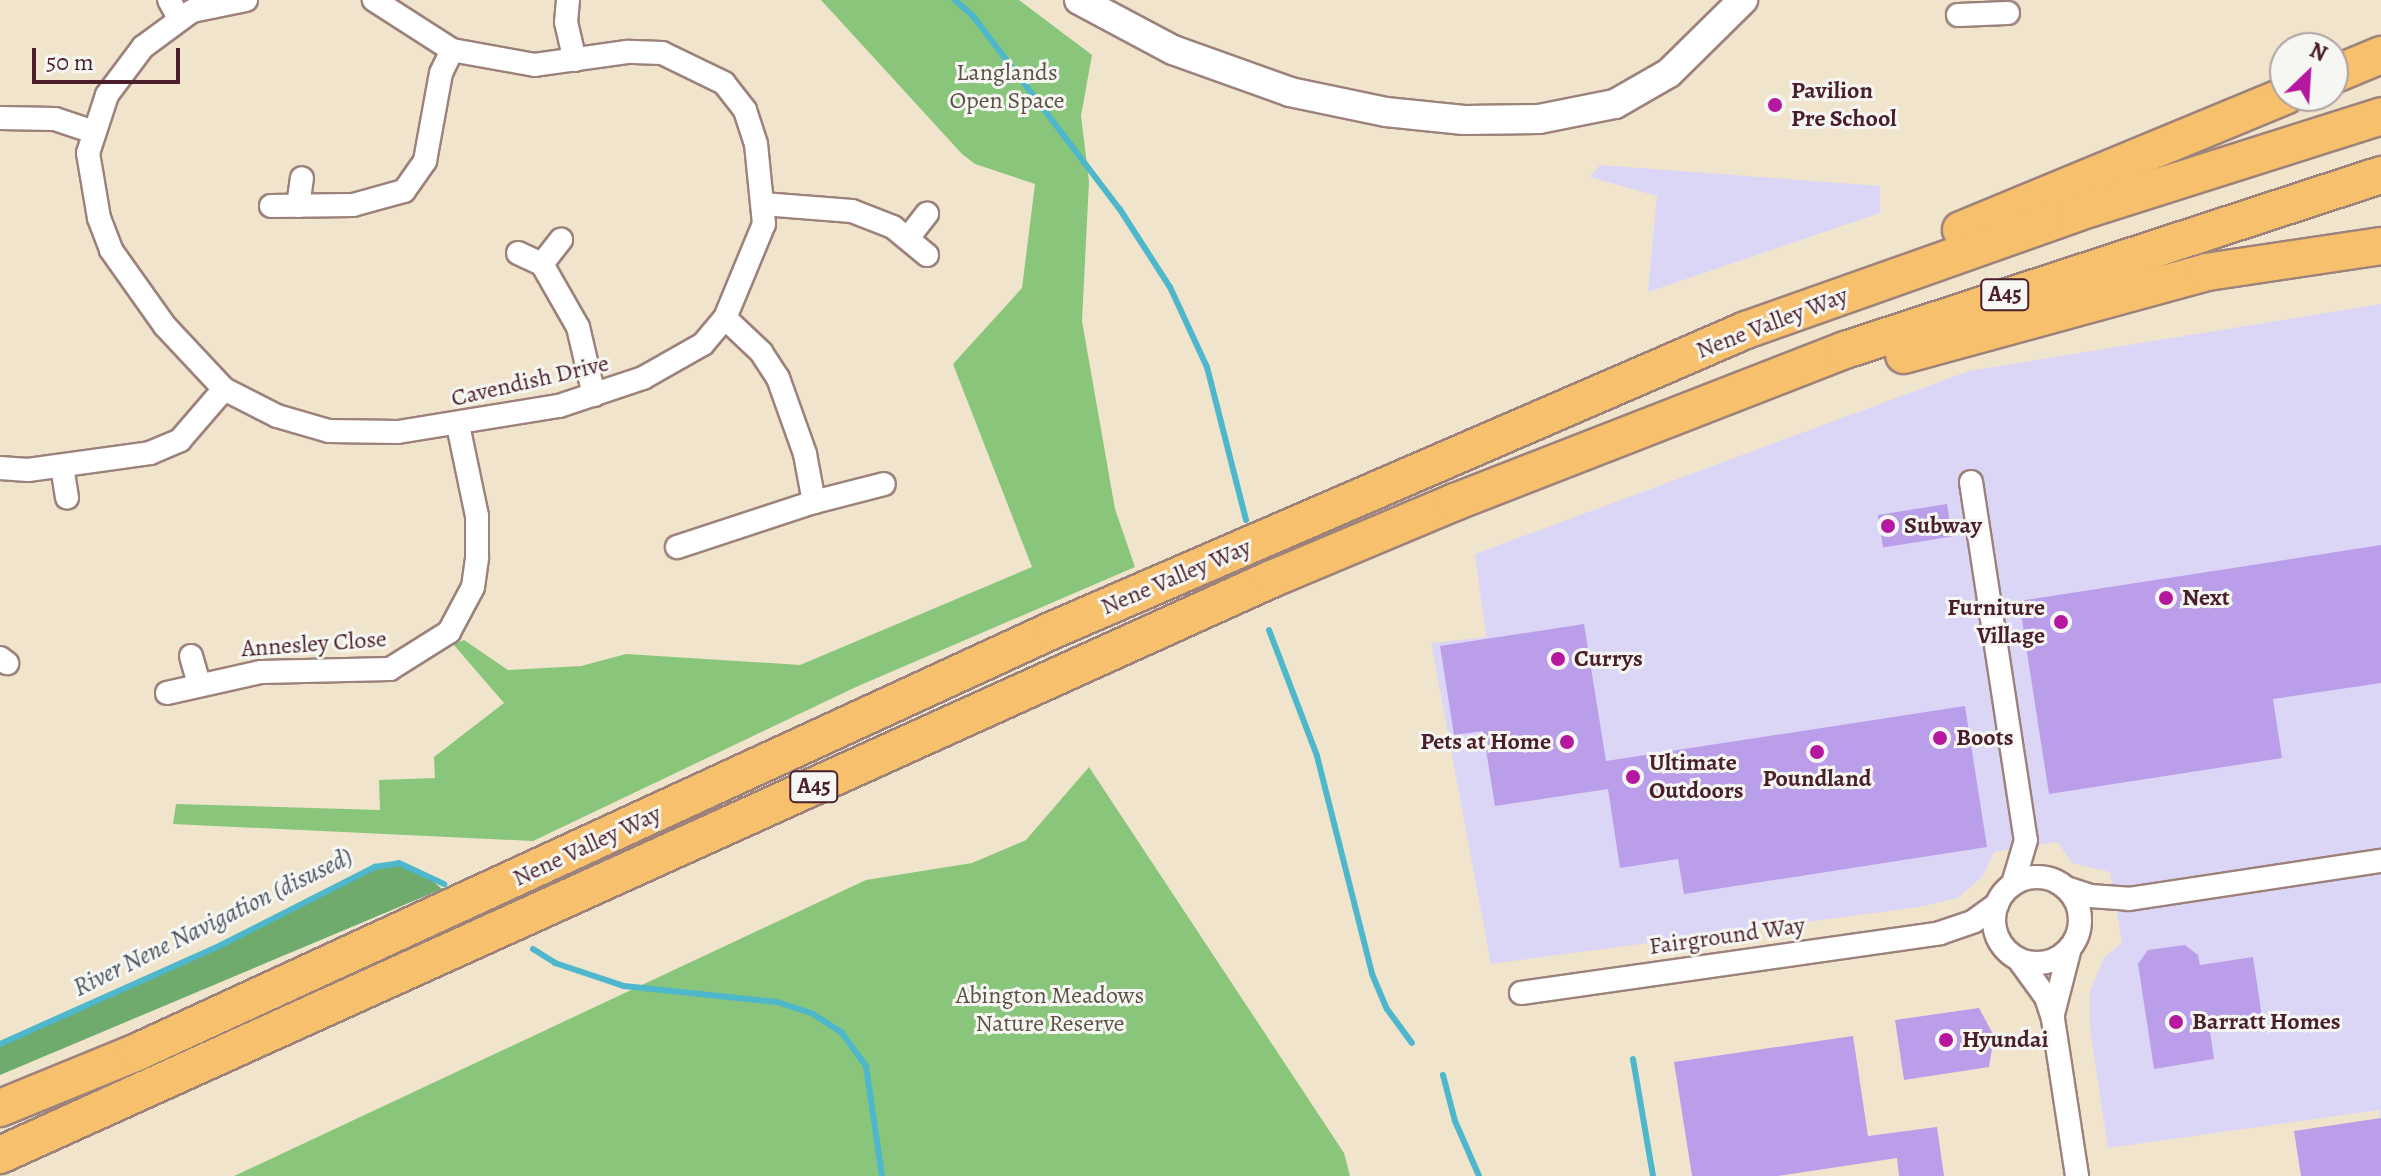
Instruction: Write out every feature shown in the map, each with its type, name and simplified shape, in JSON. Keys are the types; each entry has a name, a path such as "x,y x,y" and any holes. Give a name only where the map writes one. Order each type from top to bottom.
{"highway":[{"path":"2349,68 2381,55"},
{"path":"1746,330 1826,287 2269,103"},
{"name":"Nene Valley Way","path":"0,1108 166,1040 1039,636 1746,330 2076,213 2381,116"},
{"name":"Nene Valley Way","path":"0,1155 1274,578 1633,429 2064,275 2381,175"},
{"path":"1633,429 2207,272 2381,246"}],"street":[{"name":"Cavendish Drive","path":"246,0 174,9 107,95 88,153 91,179 111,250 165,326 224,389 277,416 329,431 398,432 458,425 594,395 678,360 703,344 725,318 764,224 756,144 745,110 724,83 662,53 627,52 535,65 452,50 374,0"},
{"path":"568,0 566,22 575,60"},
{"path":"1079,0 1173,50 1290,92 1386,112 1539,119 1615,104 1669,73 1743,0"},
{"path":"1972,9 2008,13"},
{"path":"271,206 353,205 410,200 425,161 441,73 452,50"},
{"path":"0,118 55,119 94,132"},
{"path":"298,206 302,178"},
{"path":"763,204 852,211 908,238 927,255"},
{"path":"908,238 927,214"},
{"path":"542,264 561,240"},
{"path":"518,253 542,264 578,327 594,395"},
{"path":"725,318 761,352 778,378 805,454 814,502"},
{"path":"0,468 62,466 150,453 180,440 224,389"},
{"name":"Annesley Close","path":"167,693 261,672 390,669 449,632 473,587 477,557 477,516 458,425"},
{"path":"62,466 67,498"},
{"path":"1940,933 1974,921 1997,904 2013,884 2026,840 1971,482"},
{"path":"677,547 814,502 884,484"},
{"path":"693,519 699,541"},
{"path":"191,656 199,684"},
{"path":"2026,840 2078,905 2074,941 2057,985 2053,1019"},
{"path":"2013,884 2038,877 2090,896 2129,899 2381,861"},
{"path":"2019,960 2049,962 2074,941 2098,913 2129,899"},
{"path":"1997,904 1994,918 2000,942 2019,960 2046,997 2053,1019 2077,1176"},
{"path":"1940,933 2000,942"},
{"name":"Fairground Way","path":"1521,993 1940,933"}],"shaded area":[{"path":"1600,165 1880,186 1880,213 1648,292 1657,196 1590,177"},
{"path":"2381,304 2381,1119 2379,1110 2108,1148 2090,1029 2090,991 2104,958 2122,942 2110,872 2071,863 2058,842 1994,852 1983,876 1958,898 1919,907 1491,964 1431,643 1486,637 1475,554 1969,371"}],"green space":[{"name":"Langlands Open Space","path":"821,0 1019,0 1092,55 1081,116 1089,181 1082,321 1115,509 1135,567 856,687 533,841 173,824 176,804 380,810 379,780 435,778 434,757 504,703 453,644 464,640 508,670 581,666 626,654 800,665 1032,567 953,364 1022,288 1035,184 975,164 962,154"},
{"name":"Abington Meadows Nature Reserve","path":"1089,767 1344,1153 1350,1176 234,1176 866,880 972,863 1026,840"},
{"path":"399,863 419,869 442,889 0,1075 0,1044 221,945 375,867"}],"building":[{"path":"1947,504 1952,537 1883,548 1878,515"},
{"path":"2381,545 2381,683 2273,699 2282,758 2049,794 2019,601"},
{"path":"1584,624 1606,761 1965,706 1987,847 1684,894 1678,859 1620,868 1608,789 1495,806 1483,731 1454,735 1440,646"},
{"path":"2185,945 2198,955 2200,965 2253,957 2262,1017 2209,1025 2214,1059 2154,1069 2138,964 2148,950"},
{"name":"Hyundai","path":"1979,1008 1994,1036 1989,1067 1904,1080 1895,1020"},
{"path":"1853,1036 1868,1136 1937,1127 1944,1176 1899,1176 1897,1158 1778,1176 1692,1176 1674,1062"},
{"path":"2381,1118 2381,1176 2301,1176 2294,1131"}],"waterway":[{"path":"955,0 973,16 1119,208 1170,287 1207,367 1246,520"},
{"path":"1269,630 1317,756 1372,974 1387,1009 1412,1043"},
{"name":"River Nene Navigation (disused)","path":"0,1044 221,945 375,867 399,863 444,884"},
{"name":"River Nene Navigation (disused)","path":"533,949 555,963 624,986 777,1002 813,1014 842,1033 866,1066 882,1176"},
{"path":"1633,1059 1653,1176"},
{"path":"1443,1075 1455,1121 1479,1176"}],"place":[{"name":"Pavilion Pre School","path":"1775,105"},
{"name":"Subway","path":"1888,526"},
{"name":"Next","path":"2166,598"},
{"name":"Furniture Village","path":"2061,622"},
{"name":"Currys","path":"1558,659"},
{"name":"Boots","path":"1940,738"},
{"name":"Pets at Home","path":"1567,742"},
{"name":"Poundland","path":"1817,752"},
{"name":"Ultimate Outdoors","path":"1633,777"},
{"name":"Barratt Homes","path":"2176,1022"},
{"name":"Hyundai","path":"1946,1040"}]}
